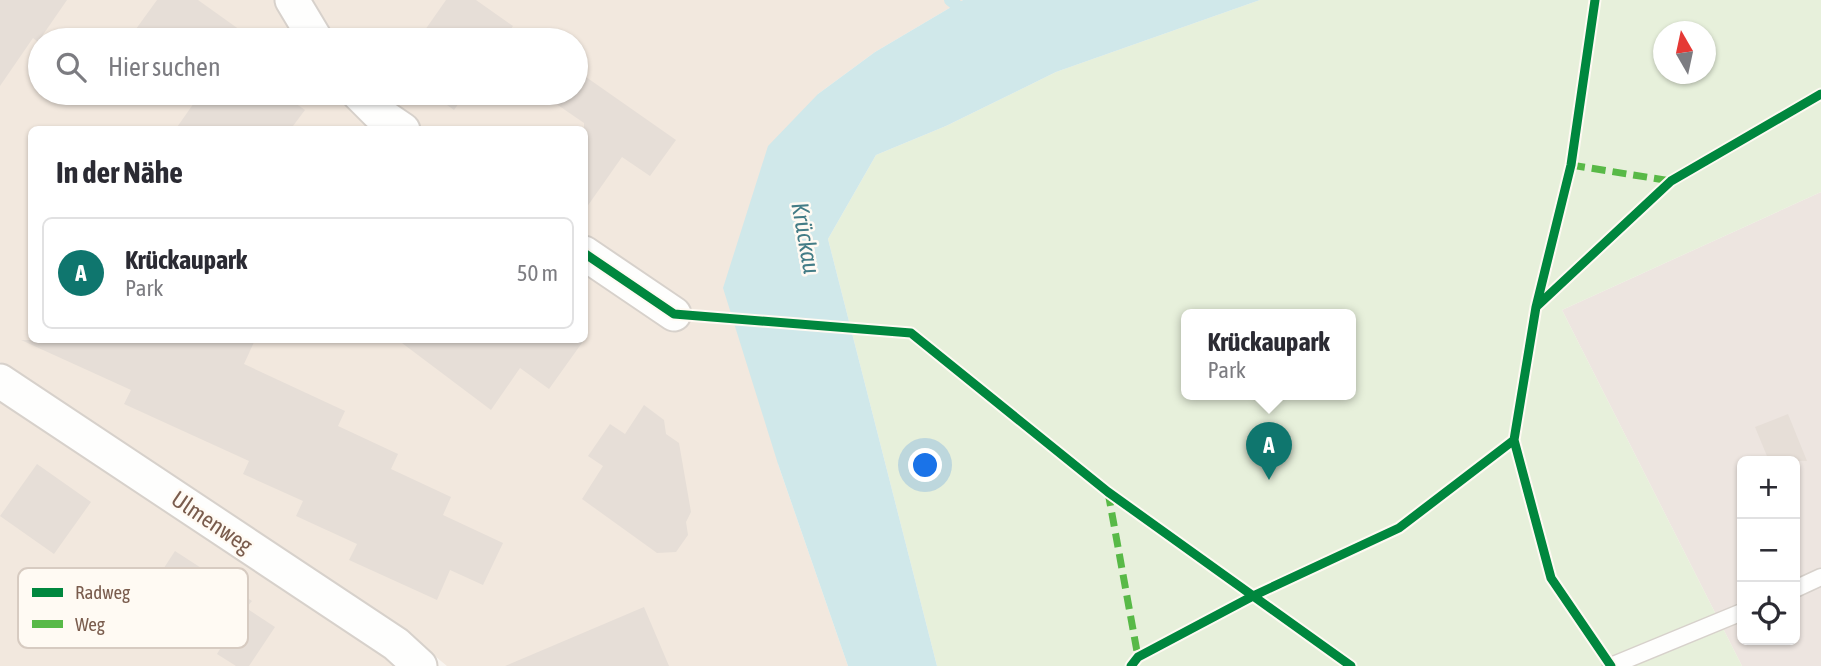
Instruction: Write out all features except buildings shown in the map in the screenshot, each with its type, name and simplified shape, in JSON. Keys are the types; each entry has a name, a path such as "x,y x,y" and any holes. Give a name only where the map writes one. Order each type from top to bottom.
{"street":[{"path":"292,0 309,28"},
{"path":"371,105 397,126"},
{"path":"588,256 674,314"},
{"name":"Ulmenweg","path":"0,382 396,643 420,666"}],"lane":[{"path":"1800,587 1821,577"},
{"path":"1611,666 1737,614"}],"shaded area":[{"path":"0,0 963,0 875,52 818,94 778,464 848,666 447,666 413,638 0,362"},
{"path":"1821,192 1821,666 1742,666 1562,310"},
{"path":"0,400 401,666 0,666"}],"green space":[{"path":"1260,0 1821,0 1821,192 1562,310 1742,666 937,666 828,239 876,155 946,126 1056,72"}],"water":[{"name":"Krückau","path":"963,0 1260,0 1056,72 946,126 876,155 828,239 937,666 848,666 778,464 723,288 768,146 818,94 875,52"}],"waterway":[{"path":"950,0 969,15"}],"marked path":[{"path":"1571,165 1671,181"},
{"path":"1108,492 1138,657"}],"cycle path":[{"path":"1595,0 1571,165 1536,307 1514,440 1551,578 1611,666"},
{"path":"1536,307 1671,181 1821,94"},
{"path":"588,256 674,314 911,333 1108,492 1351,666"},
{"path":"1131,666 1138,657 1253,596 1399,528 1514,440"}],"place":[{"name":"Krückaupark","path":"1269,480"}]}
